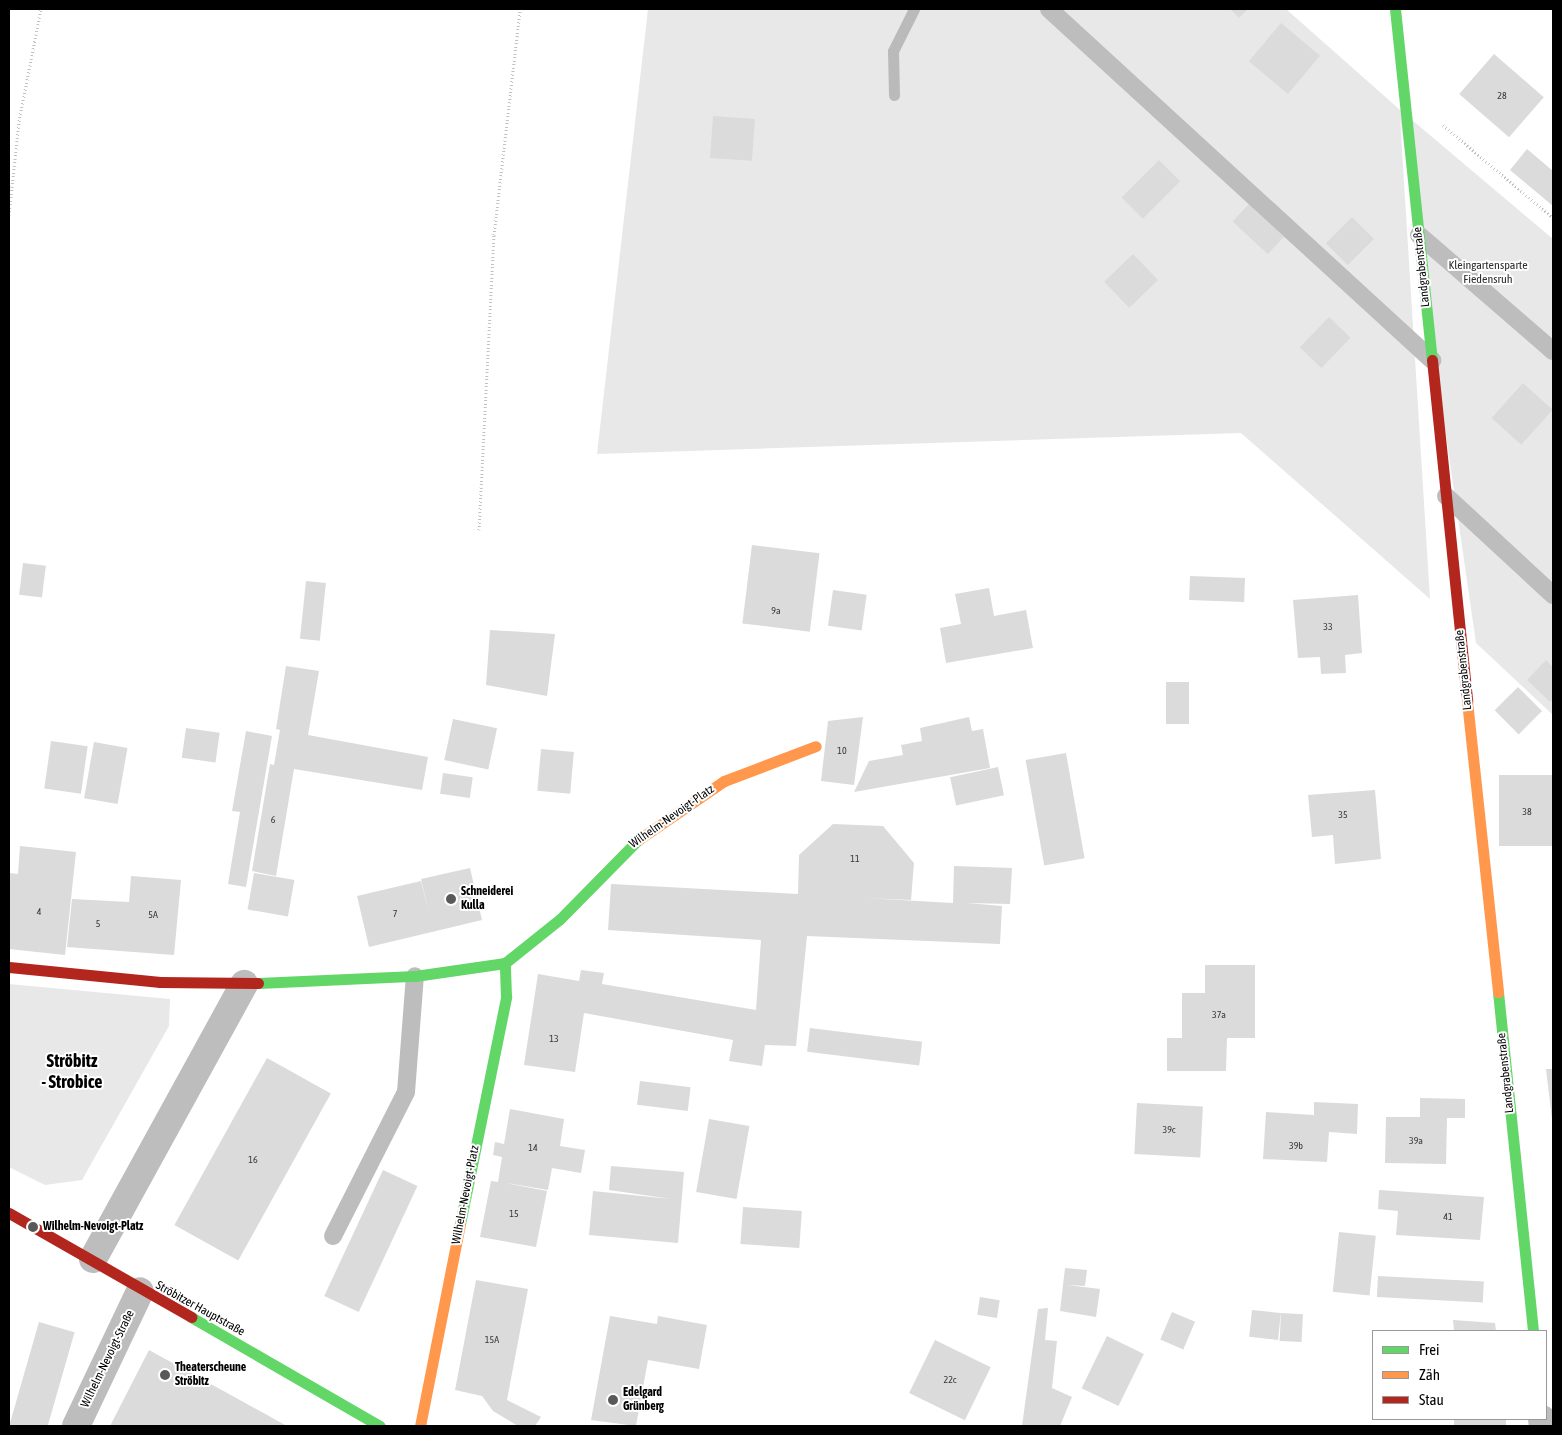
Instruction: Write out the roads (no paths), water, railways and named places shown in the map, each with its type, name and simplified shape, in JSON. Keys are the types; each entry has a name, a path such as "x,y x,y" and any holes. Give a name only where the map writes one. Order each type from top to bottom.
{"street":[{"name":"Landgrabenstraße","path":"1395,9 1411,103 1419,235 1533,1330"},
{"name":"Wilhelm-Nevoigt-Platz","path":"9,967 160,982 244,984 414,976 505,963 560,920 629,846 724,780 816,746"},
{"name":"Wilhelm-Nevoigt-Platz","path":"420,1426 506,997 505,963"},
{"path":"93,1259 244,984"},
{"name":"Ströbitzer Hauptstraße","path":"9,1213 93,1259 140,1291 380,1426"},
{"name":"Wilhelm-Nevoigt-Straße","path":"76,1426 140,1291"}],"lane":[{"path":"1049,9 1432,360"},
{"path":"1419,235 1553,351"},
{"path":"1446,496 1553,595"},
{"path":"333,1236 406,1092 414,976"}],"waterway":[{"path":"894,95 893,51 914,9"}],"place":[{"name":"Schneiderei Kulla","path":"451,899"},
{"name":"Wilhelm-Nevoigt-Platz","path":"33,1227"},
{"name":"Theaterscheune Ströbitz","path":"165,1375"},
{"name":"Edelgard Grünberg","path":"613,1400"}],"district":[{"name":"Ströbitz - Strobice","path":"72,1072"}],"park label":[{"name":"Kleingartensparte Fiedensruh","path":"1488,273"}]}
